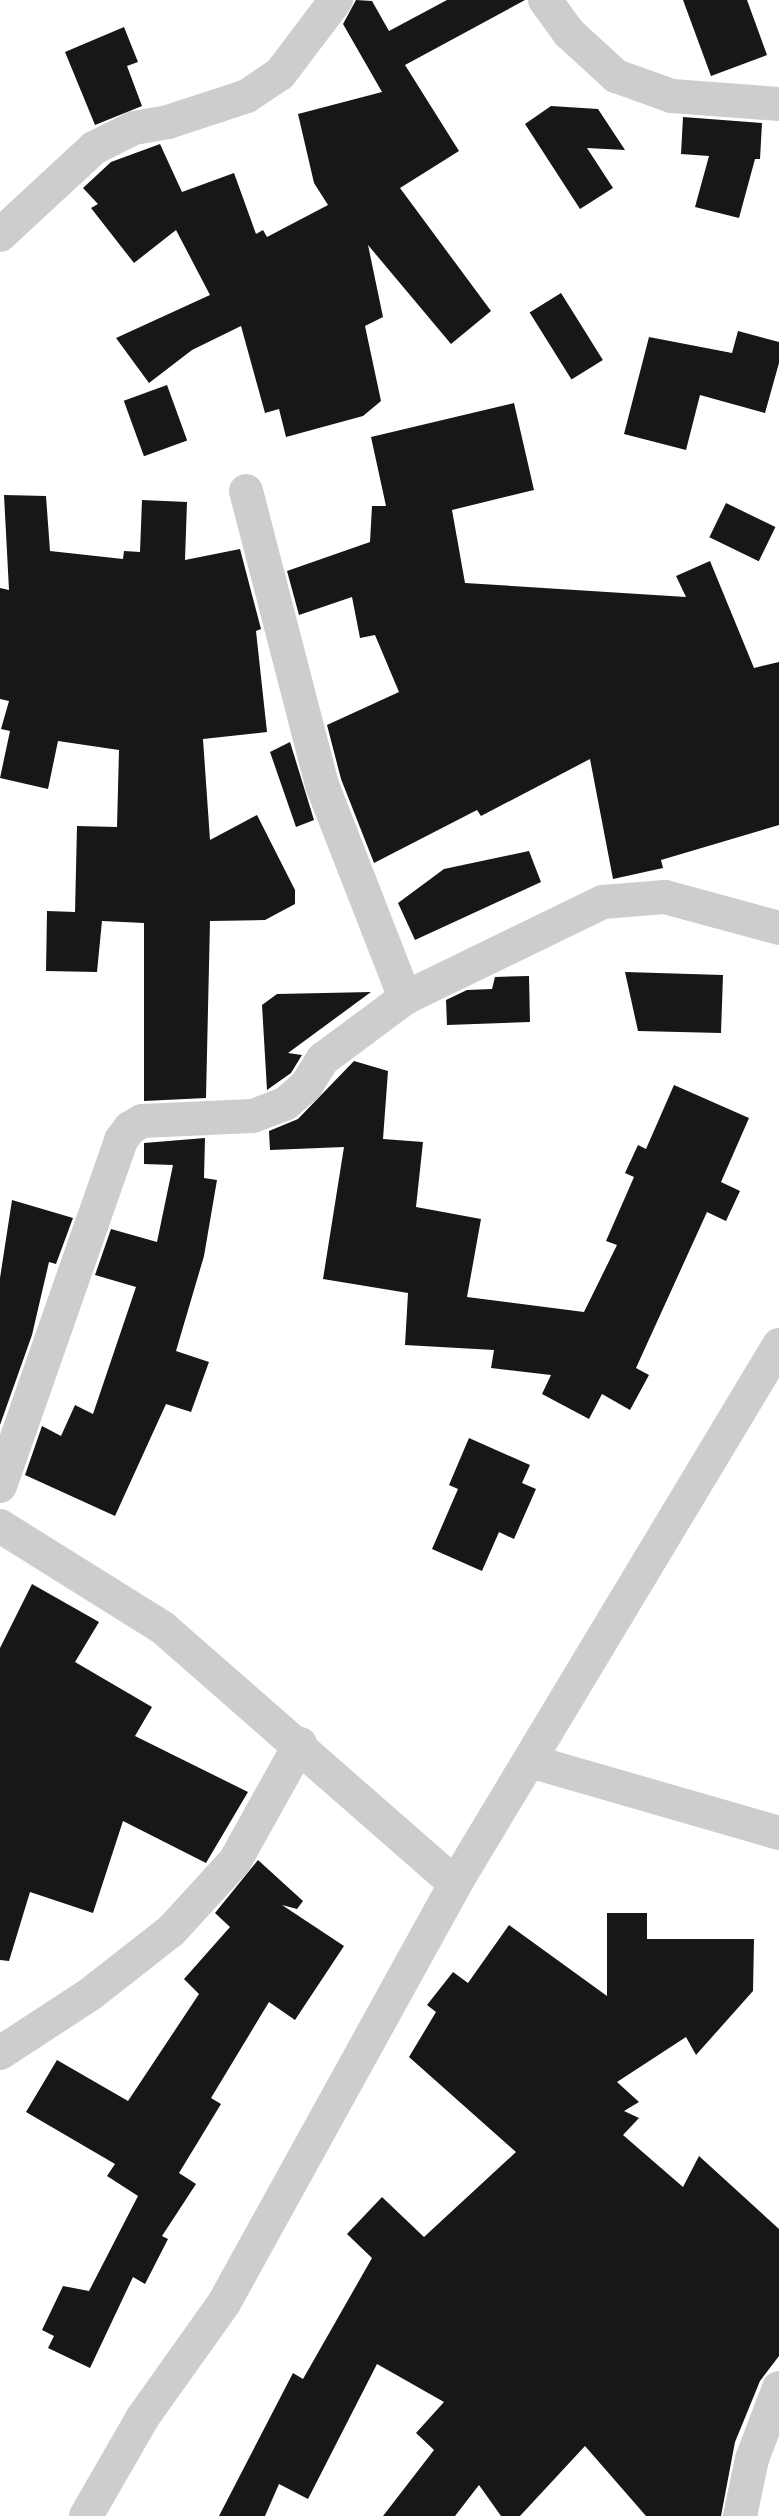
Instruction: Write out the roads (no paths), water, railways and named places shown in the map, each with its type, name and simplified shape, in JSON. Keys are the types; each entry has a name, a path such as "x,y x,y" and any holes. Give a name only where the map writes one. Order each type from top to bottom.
{"street":[{"path":"0,235 94,148 134,128 168,122 247,96 280,74 336,0"},
{"path":"545,0 569,33 616,76 672,96 779,104"},
{"path":"246,491 322,785 405,998"},
{"path":"0,1486 121,1140 130,1128 142,1121 253,1116 285,1104 306,1086 323,1059 405,998 603,902 665,897 779,928"},
{"path":"86,2516 143,2417 224,2303 261,2241 455,1884 533,1762 779,1345"},
{"path":"0,1526 163,1628 300,1744 455,1884"},
{"path":"0,2053 89,1995 171,1931 235,1861 300,1744"},
{"path":"533,1762 779,1833"},
{"path":"740,2516 752,2459 779,2388"}]}
